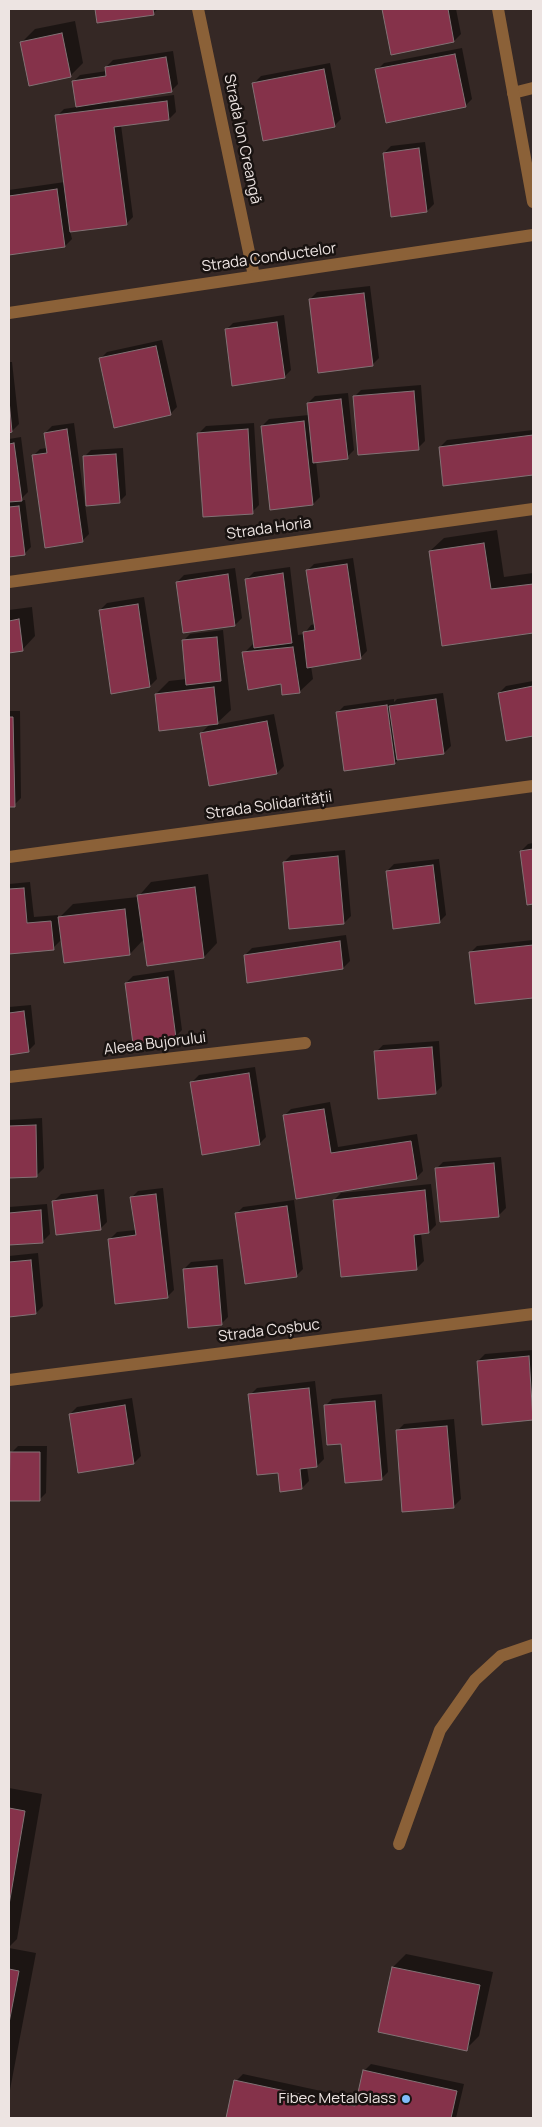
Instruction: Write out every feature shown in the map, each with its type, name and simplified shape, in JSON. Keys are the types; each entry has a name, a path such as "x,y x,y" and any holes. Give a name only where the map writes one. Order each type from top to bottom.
{"street":[{"name":"Strada Ion Creangă","path":"198,9 254,276"},
{"path":"498,9 533,202"},
{"path":"513,93 533,88"},
{"name":"Strada Conductelor","path":"9,313 533,235"},
{"name":"Strada Horia","path":"9,582 533,509"},
{"name":"Strada Solidarității","path":"9,857 533,786"},
{"name":"Aleea Bujorului","path":"9,1076 305,1043"},
{"name":"Strada Coșbuc","path":"9,1380 533,1314"},
{"path":"399,1844 440,1730 476,1680 501,1656 533,1645"}],"building":[{"path":"95,9 153,9 154,15 97,23"},
{"path":"382,9 448,9 454,42 391,55"},
{"path":"62,33 71,77 29,86 20,42"},
{"path":"455,54 466,107 386,123 375,69"},
{"path":"166,57 172,92 76,107 72,81 106,76 105,67"},
{"path":"324,69 335,127 263,141 252,83"},
{"path":"167,101 169,120 114,127 127,225 70,232 55,115"},
{"path":"419,148 427,212 391,217 383,153"},
{"path":"57,189 65,247 9,255 9,196"},
{"path":"364,293 373,366 318,373 309,299"},
{"path":"277,322 285,378 232,386 225,329"},
{"path":"156,346 171,415 114,428 99,358"},
{"path":"414,391 419,450 358,455 353,396"},
{"path":"341,399 348,459 313,463 307,403"},
{"path":"9,400 12,432 9,433"},
{"path":"304,421 313,505 270,510 261,426"},
{"path":"67,429 83,542 45,548 32,455 47,453 44,433"},
{"path":"248,429 253,514 203,517 197,433"},
{"path":"533,435 533,475 443,486 439,447"},
{"path":"14,443 22,501 9,502 9,444"},
{"path":"116,454 120,503 86,506 83,456"},
{"path":"19,506 25,555 9,557 9,507"},
{"path":"484,543 491,589 533,584 533,633 442,646 429,551"},
{"path":"347,564 361,659 307,668 303,632 315,630 306,570"},
{"path":"283,573 292,643 254,648 245,579"},
{"path":"228,574 235,626 183,633 176,582"},
{"path":"138,604 150,687 111,694 99,610"},
{"path":"19,619 23,651 9,653 9,621"},
{"path":"217,637 221,681 186,685 182,640"},
{"path":"293,647 300,693 282,695 281,684 248,690 242,652"},
{"path":"533,686 533,736 506,741 498,693"},
{"path":"214,687 218,724 159,731 155,694"},
{"path":"436,699 444,754 397,760 389,706"},
{"path":"387,705 395,764 344,771 336,712"},
{"path":"9,717 13,717 15,807 9,807"},
{"path":"267,721 277,774 209,786 200,733"},
{"path":"533,849 533,904 527,905 520,851"},
{"path":"338,856 344,924 289,929 283,862"},
{"path":"433,865 440,923 393,929 386,871"},
{"path":"195,887 204,958 147,966 137,895"},
{"path":"24,888 27,923 51,921 54,950 9,954 9,889"},
{"path":"125,909 130,955 64,963 58,917"},
{"path":"340,941 343,969 247,983 244,955"},
{"path":"533,945 533,998 475,1004 469,952"},
{"path":"168,977 176,1038 133,1044 125,983"},
{"path":"24,1011 29,1052 9,1055 9,1013"},
{"path":"432,1047 436,1094 378,1099 374,1051"},
{"path":"249,1073 260,1145 202,1155 190,1082"},
{"path":"324,1109 331,1153 411,1141 417,1179 296,1199 283,1115"},
{"path":"36,1125 37,1177 9,1178 9,1126"},
{"path":"494,1163 499,1217 440,1222 435,1168"},
{"path":"425,1190 429,1233 414,1235 417,1270 341,1277 333,1200"},
{"path":"156,1194 168,1298 115,1304 108,1239 136,1235 130,1197"},
{"path":"97,1195 101,1230 56,1235 52,1201"},
{"path":"287,1206 297,1277 245,1284 235,1213"},
{"path":"41,1210 43,1243 9,1245 9,1213"},
{"path":"31,1260 36,1314 9,1317 9,1262"},
{"path":"217,1266 222,1325 188,1328 183,1269"},
{"path":"529,1356 533,1420 482,1425 477,1361"},
{"path":"309,1388 317,1467 300,1469 302,1489 280,1492 278,1473 257,1475 248,1394"},
{"path":"375,1401 382,1480 345,1483 341,1444 327,1445 324,1405"},
{"path":"125,1405 134,1464 78,1473 69,1414"},
{"path":"447,1426 454,1508 402,1512 396,1430"},
{"path":"10,1452 40,1452 40,1501 9,1501"},
{"path":"9,1808 25,1811 9,1905"},
{"path":"392,1967 480,1985 467,2051 378,2032"},
{"path":"9,1969 19,1971 9,2023"},
{"name":"Fibec MetalGlass","path":"363,2070 457,2091 451,2118 226,2118 234,2080 355,2106"}],"place":[{"name":"Fibec MetalGlass","path":"406,2099"}]}
